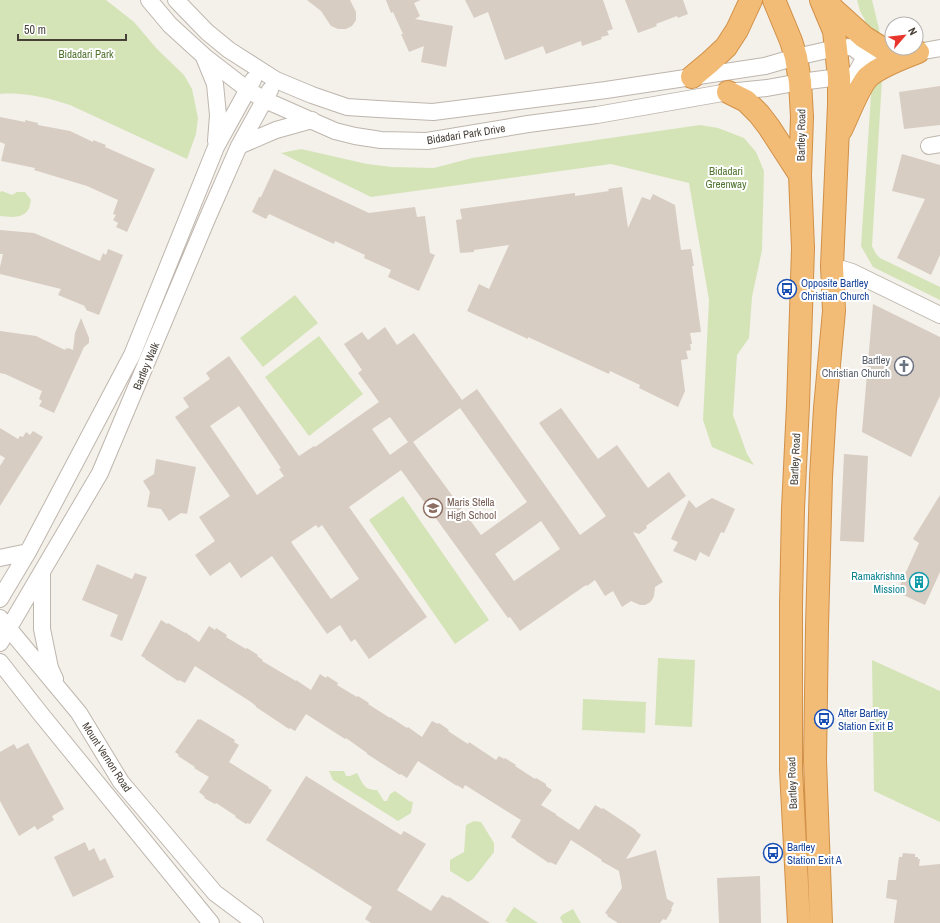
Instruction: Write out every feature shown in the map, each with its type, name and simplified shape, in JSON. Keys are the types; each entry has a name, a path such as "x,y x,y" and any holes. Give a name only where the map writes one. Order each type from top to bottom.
{"highway":[{"path":"692,77 726,47 737,30 751,0"},
{"name":"Bartley Road","path":"774,0 796,57 800,82 802,117 800,175 803,248 790,604 791,770 799,923"},
{"path":"821,0 834,32 839,77 832,266 834,311 825,408 821,477 815,705 815,760 821,923"},
{"path":"827,0 834,9 864,37 884,50"},
{"path":"837,138 863,85 868,78 878,70 909,56"},
{"path":"728,92 746,101 759,114 769,126 800,175"}],"street":[{"name":"Bidadari Park Drive","path":"149,0 170,25 204,56 248,90 265,100 335,131 381,140 427,141 728,92 768,88 800,82 855,75 865,57"},
{"path":"176,0 207,32 229,50 259,70 276,80 312,95 347,107"},
{"path":"335,131 326,121 324,115 332,109 347,107 433,112 606,90 765,66 836,48 852,47 865,57 884,55"},
{"path":"924,51 940,48"},
{"path":"204,56 215,84 218,115 216,147"},
{"name":"Bartley Walk","path":"0,599 28,552 132,355 216,147 259,70"},
{"name":"Bartley Walk","path":"0,643 4,623 42,571 100,473 239,146 276,80"},
{"path":"239,146 276,130 312,120"},
{"path":"832,266 852,272 940,314"},
{"path":"0,558 28,552"},
{"path":"42,571 42,629 50,668 58,688"},
{"name":"Mount Vernon Road","path":"4,623 79,713 121,782 215,893 255,923"},
{"name":"Mount Vernon Road","path":"0,662 40,714 211,923"},
{"path":"200,909 215,893"}],"green space":[{"name":"Bidadari Park","path":"0,0 106,0 134,22 157,49 184,75 192,89 198,118 196,134 187,159 70,105 36,96 0,94"},
{"path":"857,0 872,0 879,29 882,79 872,246 880,258 940,287 940,300 873,267 861,246 871,95 865,20 860,11"},
{"name":"Bidadari Greenway","path":"700,125 718,128 744,138 756,152 764,171 762,250 752,297 749,338 737,355 733,415 747,454 754,465 712,447 703,420 709,300 689,183 611,164 371,197 281,153 301,149 367,164 392,167 434,168 472,158"},
{"path":"2,191 12,195 17,192 25,192 31,200 29,209 19,216 0,216 0,192"},
{"path":"295,295 318,323 263,367 240,338"},
{"path":"319,336 363,394 309,436 265,377"},
{"path":"403,496 489,620 455,644 369,520"},
{"path":"658,658 695,660 692,727 655,725"},
{"path":"872,660 940,691 940,822 874,791"},
{"path":"583,699 646,702 645,733 582,730"},
{"path":"329,771 344,771 346,776 357,773 364,785 369,789 377,790 384,801 387,801 390,794 395,791 409,801 413,802 411,813 398,821 333,780"},
{"path":"474,821 481,822 494,843 494,852 473,879 468,882 450,871 450,860 464,852 466,825"},
{"path":"514,907 538,923 509,923 505,921"},
{"path":"573,909 581,923 563,923 560,918 562,915"}],"building":[{"path":"307,0 350,0 356,12 356,20 352,26 346,29 338,29 331,26 321,11"},
{"path":"386,0 421,0 414,3 420,16 415,19 453,26 446,67 421,62 424,46 409,52 401,34 403,34 393,12 391,13"},
{"path":"465,0 603,0 613,29 607,31 609,35 601,37 602,39 582,46 581,41 546,54 543,46 505,60 488,12 474,18"},
{"path":"625,0 683,0 688,14 678,18 677,16 638,33"},
{"path":"940,86 940,125 904,129 899,92"},
{"path":"0,117 25,122 25,120 38,123 38,125 70,131 93,142 93,140 106,145 105,147 155,169 127,232 116,227 118,223 113,220 116,215 113,214 118,200 87,186 34,170 35,168 1,161 5,144 0,142"},
{"path":"902,154 940,165 940,255 931,275 897,258 925,199 892,191"},
{"path":"274,169 369,213 415,207 417,217 425,216 430,253 435,255 419,291 388,277 391,270 364,258 365,255 335,241 334,244 269,214 266,219 252,212"},
{"path":"622,187 628,228 642,197 650,200 653,194 675,205 681,250 691,249 701,332 690,333 692,344 690,344 691,350 686,351 688,359 681,360 685,391 678,407 639,388 640,385 610,371 609,374 467,311 479,284 489,289 509,245 474,250 474,252 460,253 456,220 462,219 460,209 575,193 575,196 609,191 608,189"},
{"path":"0,230 34,233 100,261 103,253 106,255 108,249 123,255 99,315 86,310 84,307 85,306 58,295 61,289 0,274 3,254 0,254"},
{"name":"Bartley Christian Church","path":"873,304 940,337 940,396 911,457 862,432"},
{"path":"81,318 89,338 89,343 84,347 54,413 39,406 42,401 39,399 42,391 0,373 0,331 36,336 65,350 68,348 73,350 75,333"},
{"name":"Maris Stella High School","path":"385,327 397,345 414,333 462,400 477,389 580,535 606,516 539,423 561,408 598,459 617,445 648,488 669,472 686,496 646,526 647,528 639,534 633,532 663,582 655,587 652,600 645,605 640,605 631,601 622,607 613,591 605,596 595,580 520,631 510,617 508,618 401,470 349,507 427,617 369,659 355,639 351,642 340,625 327,634 272,556 241,578 230,562 210,576 195,555 215,541 199,517 230,496 175,417 189,407 183,398 210,379 206,373 229,356 299,456 314,446 315,447 379,402 358,373 362,370 344,344 362,332 368,340","holes":["239,406 281,468 279,469 284,476 257,495 210,426","460,408 527,502 481,535 413,442","390,417 408,442 390,455 372,429","541,521 560,549 514,581 495,554","316,525 318,528 322,525 359,579 331,599 291,542"]},
{"path":"0,428 18,439 20,436 23,437 26,432 30,435 33,431 43,437 0,506 0,466 5,458 0,455"},
{"path":"844,454 868,456 864,542 840,541"},
{"path":"156,459 196,467 187,514 181,513 169,521 161,509 147,507 150,492 143,481 154,474"},
{"path":"940,495 940,572 925,605 897,592 919,543 913,539"},
{"path":"712,498 735,509 724,533 721,532 709,557 700,552 696,561 673,551 678,542 671,539 689,500 696,508"},
{"path":"97,564 132,579 135,573 147,577 122,641 110,636 118,615 82,600"},
{"path":"161,620 185,632 199,642 209,626 215,630 216,628 227,635 226,637 258,655 257,656 263,660 262,661 311,690 320,674 326,678 327,676 338,683 337,685 357,697 358,696 369,703 368,704 407,728 408,727 422,737 432,721 438,724 439,723 449,730 448,731 468,744 469,742 496,760 499,756 504,759 505,758 535,779 536,778 546,784 546,786 552,790 541,805 579,830 595,805 602,809 603,808 641,835 626,859 656,850 667,899 674,903 671,909 672,910 666,920 663,919 660,923 618,923 605,913 622,888 619,871 601,861 602,860 571,840 556,865 550,862 549,863 511,837 521,820 465,785 463,789 457,786 418,761 407,778 401,774 400,775 367,754 346,738 345,739 306,714 295,731 290,728 289,729 251,702 195,666 185,683 179,680 178,681 141,656"},
{"path":"198,719 235,740 234,742 239,745 229,762 272,790 250,824 246,824 216,803 215,804 204,798 205,797 199,792 209,777 194,768 195,767 178,756 179,755 175,752"},
{"path":"28,743 64,809 52,816 54,820 37,830 35,826 19,836 0,801 0,752 14,744 17,749"},
{"path":"306,776 401,835 404,831 426,844 397,890 431,911 442,895 448,898 449,897 490,923 371,923 365,919 372,907 266,840"},
{"path":"85,842 89,851 94,848 100,861 105,858 114,877 73,897 54,857"},
{"path":"903,853 915,854 915,857 920,859 919,866 940,864 940,923 894,923 897,900 886,898 888,880 896,880 899,857 902,857"},
{"path":"760,876 761,923 719,923 717,878"}],"place":[{"name":"Opposite Bartley Christian Church","path":"787,289"},
{"name":"Bartley Christian Church","path":"904,366"},
{"name":"Maris Stella High School","path":"433,508"},
{"name":"Ramakrishna Mission","path":"919,582"},
{"name":"After Bartley Station Exit B","path":"824,719"},
{"name":"Bartley Station Exit A","path":"773,853"}]}
